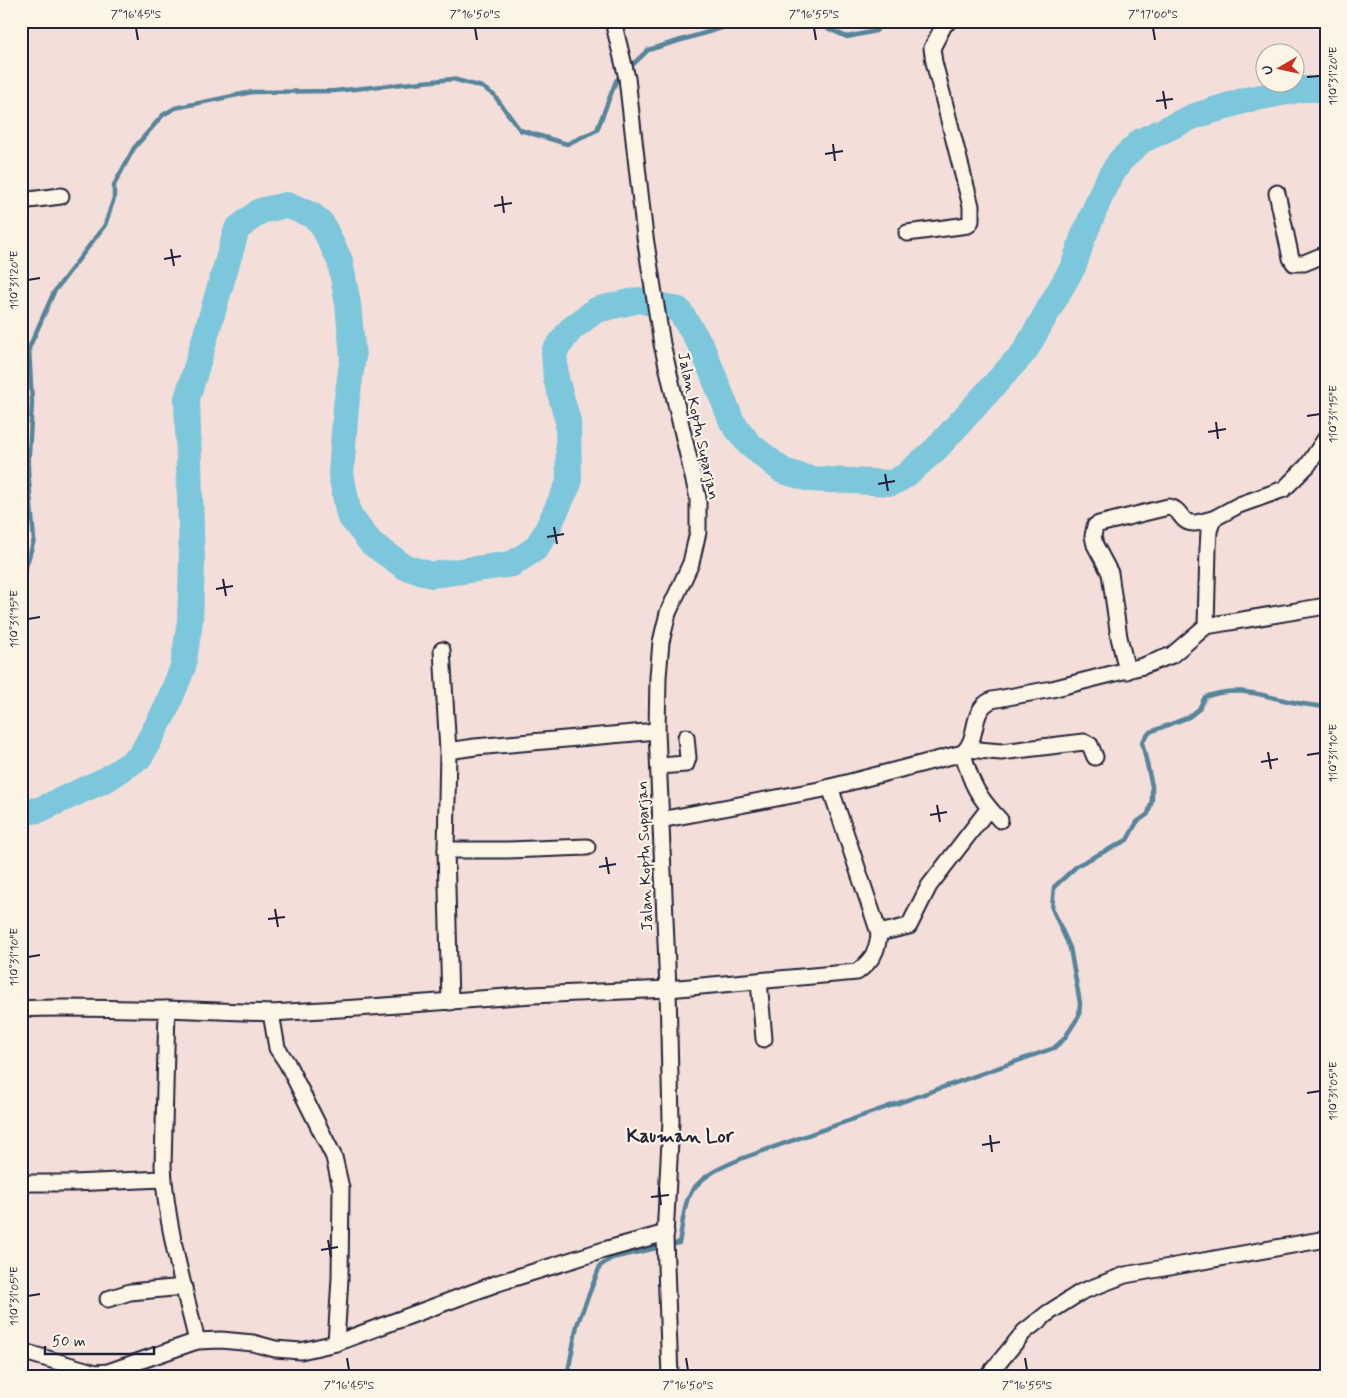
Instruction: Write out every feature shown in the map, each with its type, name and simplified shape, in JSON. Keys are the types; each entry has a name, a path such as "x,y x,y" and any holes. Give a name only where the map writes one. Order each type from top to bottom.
{"street":[{"name":"Jalan Koptu Suparjan","path":"614,21 627,78 646,237 662,344 698,498 698,532 691,562 668,613 661,642 657,731 668,989 670,1122 666,1235 670,1377"},
{"path":"907,233 968,225 971,221 971,206 932,48 944,25 949,21"},
{"path":"1277,193 1290,258 1294,263 1304,263 1326,254"},
{"path":"21,201 61,196"},
{"path":"1127,671 1119,637 1110,573 1095,545 1093,536 1095,526 1168,507 1179,511 1190,522 1213,519 1239,505 1284,489 1308,465 1326,438"},
{"path":"1206,626 1209,531 1213,519"},
{"path":"1000,820 978,793 969,776 965,751 979,709 985,703 1127,671 1172,655 1206,626 1326,606"},
{"path":"442,650 448,751 446,850 450,1002"},
{"path":"448,751 657,731"},
{"path":"659,766 686,764 688,758 686,737"},
{"path":"660,820 711,812 830,787 965,751 1000,752 1084,742 1090,745 1095,757"},
{"path":"21,1009 56,1007 271,1013 532,995 668,989 857,972 867,964 878,947 879,933 830,787"},
{"path":"879,933 909,926 930,886 989,808"},
{"path":"446,850 587,847"},
{"path":"759,981 764,1039"},
{"path":"167,1009 163,1179 173,1237 197,1341"},
{"path":"271,1013 277,1048 334,1157 341,1188 340,1278 336,1343"},
{"path":"21,1184 163,1179"},
{"path":"21,1351 96,1373 108,1372 197,1341 221,1340 275,1349 301,1351 336,1343 498,1283 604,1250 666,1235"},
{"path":"987,1377 1024,1332 1048,1313 1081,1292 1125,1275 1326,1239"},
{"path":"108,1299 130,1292 184,1287"}],"waterway":[{"path":"628,69 648,50 745,21"},
{"path":"811,21 847,37 876,31 883,21"},
{"path":"21,583 34,540 28,470 32,403 29,348 54,292 105,225 114,198 114,185 134,148 163,115 175,108 252,92 334,91 453,79 482,87 494,95 520,130 567,144 597,130 616,81 622,74"},
{"path":"21,812 39,810 107,779 140,757 165,711 183,667 190,621 192,562 187,399 237,229 260,211 286,205 312,215 322,224 340,261 348,304 353,357 346,406 341,474 349,515 371,543 405,567 432,575 512,564 535,549 544,536 569,483 568,421 556,379 554,352 571,329 596,310 639,300 679,310 702,347 732,422 749,444 783,471 810,479 892,483 905,476 936,449 1025,351 1074,265 1082,240 1105,185 1120,161 1141,141 1192,117 1246,100 1303,89 1326,89"},
{"path":"567,1377 577,1325 600,1266 612,1258 679,1243 688,1198 698,1183 712,1173 743,1158 1054,1048 1064,1039 1079,1016 1080,1003 1070,948 1052,908 1054,887 1078,865 1127,840 1137,822 1148,814 1152,800 1152,786 1142,742 1150,732 1189,717 1199,709 1205,697 1218,693 1252,693 1301,704 1326,707"}],"district":[{"name":"Kauman Lor","path":"680,1136"}]}
